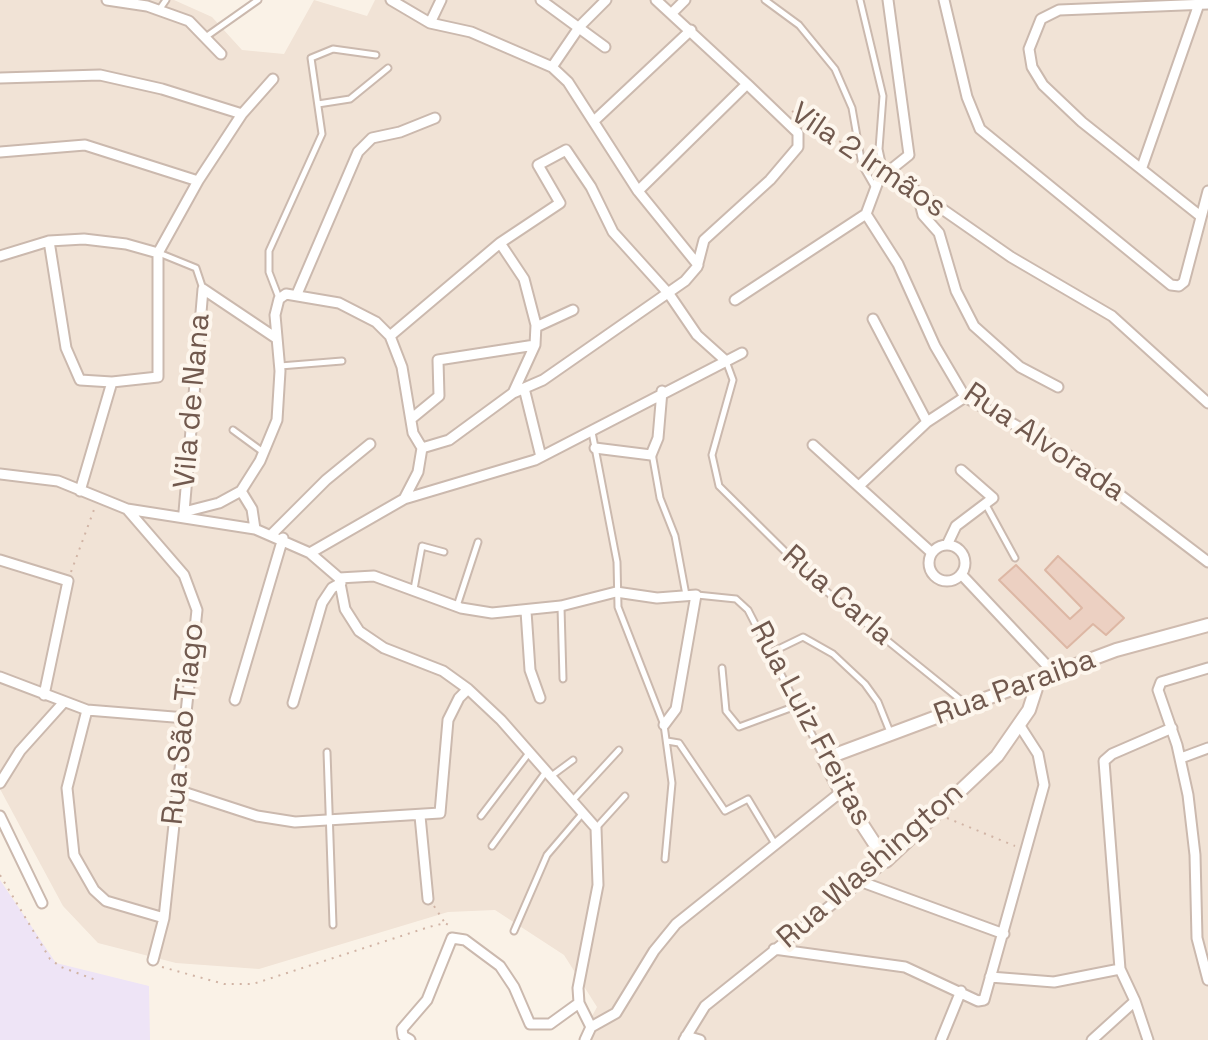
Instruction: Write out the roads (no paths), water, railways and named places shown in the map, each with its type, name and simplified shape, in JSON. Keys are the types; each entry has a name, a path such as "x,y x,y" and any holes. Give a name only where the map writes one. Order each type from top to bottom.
{"street":[{"path":"107,0 142,2 189,21 207,36 221,54"},
{"path":"391,0 430,23 471,32 552,67 568,82 638,191 698,265"},
{"path":"430,23 441,0"},
{"path":"541,0 605,47"},
{"path":"552,67 580,26 606,0"},
{"path":"422,448 449,440 513,393 669,294 698,265 708,236 770,180 798,147 798,133 656,0"},
{"path":"672,13 685,0"},
{"path":"735,300 866,214 874,186 886,170 909,153 888,0"},
{"path":"944,0 967,97 980,129 1165,282 1176,286 1184,282 1199,215 1208,191"},
{"path":"1142,167 1203,4 1059,10 1041,19 1029,49 1032,67 1043,85 1082,122 1199,215"},
{"path":"594,121 691,30"},
{"path":"0,78 100,75 162,89 242,114"},
{"path":"49,241 66,348 80,380 112,382 158,377 158,253 198,181 242,114 273,79"},
{"path":"638,191 745,82"},
{"path":"297,294 358,152 372,138 400,132 435,118"},
{"path":"0,152 85,145 198,181"},
{"path":"390,336 500,243 560,203 538,165 566,150 583,171 613,232 669,294 697,335 726,361"},
{"name":"Vila 2 Irmãos","path":"886,170 918,195 1023,264 1128,328 1208,402"},
{"path":"918,195 923,215 939,233 956,291 974,326 1020,367 1058,387"},
{"name":"Rua Alvorada","path":"866,214 898,264 935,346 965,397 1065,453 1208,562"},
{"path":"0,256 49,241 104,240 158,253"},
{"path":"500,243 524,279 536,327 535,345 513,393"},
{"path":"203,289 276,338"},
{"name":"Vila de Nana","path":"184,514 203,289"},
{"path":"184,514 219,503 241,491 264,453 277,420 279,366 275,315 279,299 286,294 297,294 357,311 390,336 402,367 415,440 422,448"},
{"path":"536,327 573,310"},
{"path":"873,319 927,422"},
{"path":"411,419 439,396 438,360 535,345"},
{"path":"310,553 404,499 501,472 541,457 592,432 662,391 742,353"},
{"path":"80,491 112,382"},
{"path":"524,388 541,457"},
{"path":"595,448 652,453 659,429 662,391"},
{"path":"859,486 927,422 965,397"},
{"path":"271,535 326,480 370,444"},
{"path":"813,445 932,553"},
{"path":"404,499 418,472 422,448"},
{"path":"947,545 962,552 965,563 961,574 948,581 938,579 929,567 932,553 947,545 956,526 990,501 961,470"},
{"path":"0,474 41,477 127,509 184,514 283,538 310,553 340,581 351,620 370,641 443,671 468,689 596,828 598,885 578,988 579,1003 591,1027"},
{"path":"241,491 252,509 255,529"},
{"name":"Rua São Tiago","path":"127,509 177,566 192,592 196,634 164,918 153,960"},
{"path":"235,700 283,538"},
{"path":"0,560 68,581 44,695"},
{"path":"961,574 1054,673"},
{"path":"293,703 322,603 340,581 374,576 457,607 484,612 561,606 616,592 657,598 691,595 676,709 664,725"},
{"path":"526,611 530,670 540,698"},
{"name":"Rua Paraiba","path":"824,759 1116,650 1208,625"},
{"path":"1208,668 1159,684 1158,690 1181,758 1195,855 1197,938 1208,980"},
{"path":"0,677 87,710 186,718"},
{"name":"Rua Washington","path":"685,1038 705,1006 862,882 997,756 1020,726 1034,700 1039,679"},
{"path":"177,790 257,816 295,822 440,813 448,720 459,698 468,689"},
{"path":"0,783 20,751 64,702"},
{"path":"87,710 67,788 74,855 94,890 106,901 164,918"},
{"path":"774,949 905,967 982,1002 1028,851 1044,785 1038,754 1020,726"},
{"path":"1148,1040 1120,969 1104,767 1107,757 1172,728"},
{"path":"1181,758 1208,748"},
{"name":"Rua Luiz Freitas","path":"824,759 841,792 886,861"},
{"path":"585,1040 591,1027 616,1013 654,951 676,924 841,792"},
{"path":"0,816 42,903"},
{"path":"420,816 428,899"},
{"path":"862,882 1004,934"},
{"path":"410,1040 403,1036 402,1029 427,1000 452,938 472,944 500,966 514,987 530,1024 550,1024 579,1003"},
{"path":"989,982 1054,982 1120,969"},
{"path":"941,1040 961,991"},
{"path":"1092,1040 1135,1001"},
{"path":"685,1038 700,1040"}],"lane":[{"path":"159,10 166,0"},
{"path":"207,36 258,0"},
{"path":"765,0 799,25 835,69 852,108 860,154 874,186"},
{"path":"860,0 883,96 879,149 886,170"},
{"path":"279,299 269,272 269,251 299,177 320,140 311,58 333,49 376,55"},
{"path":"318,104 350,99 388,68"},
{"path":"158,253 196,268 203,289"},
{"path":"279,366 342,361"},
{"name":"Rua Carla","path":"726,361 733,380 713,446 715,477 734,502 821,587 968,706"},
{"path":"233,430 264,453"},
{"path":"592,432 617,562 616,592 622,620 664,725 667,741 672,783 665,859"},
{"path":"652,453 660,498 675,536 691,595"},
{"path":"990,501 1015,558"},
{"path":"457,607 478,542"},
{"path":"413,590 422,546 444,552"},
{"name":"Rua Luiz Freitas","path":"691,595 736,599 748,610 824,759"},
{"path":"561,606 563,679"},
{"path":"770,653 803,637 833,654 865,684 878,702 890,733"},
{"path":"722,668 726,711 739,727 796,706"},
{"path":"667,741 679,743 725,811 748,799 776,844"},
{"path":"571,802 619,750"},
{"path":"327,752 333,925"},
{"path":"481,816 529,752"},
{"path":"492,846 547,775 573,760"},
{"path":"596,828 625,796"},
{"path":"514,931 547,855 582,814"}]}
